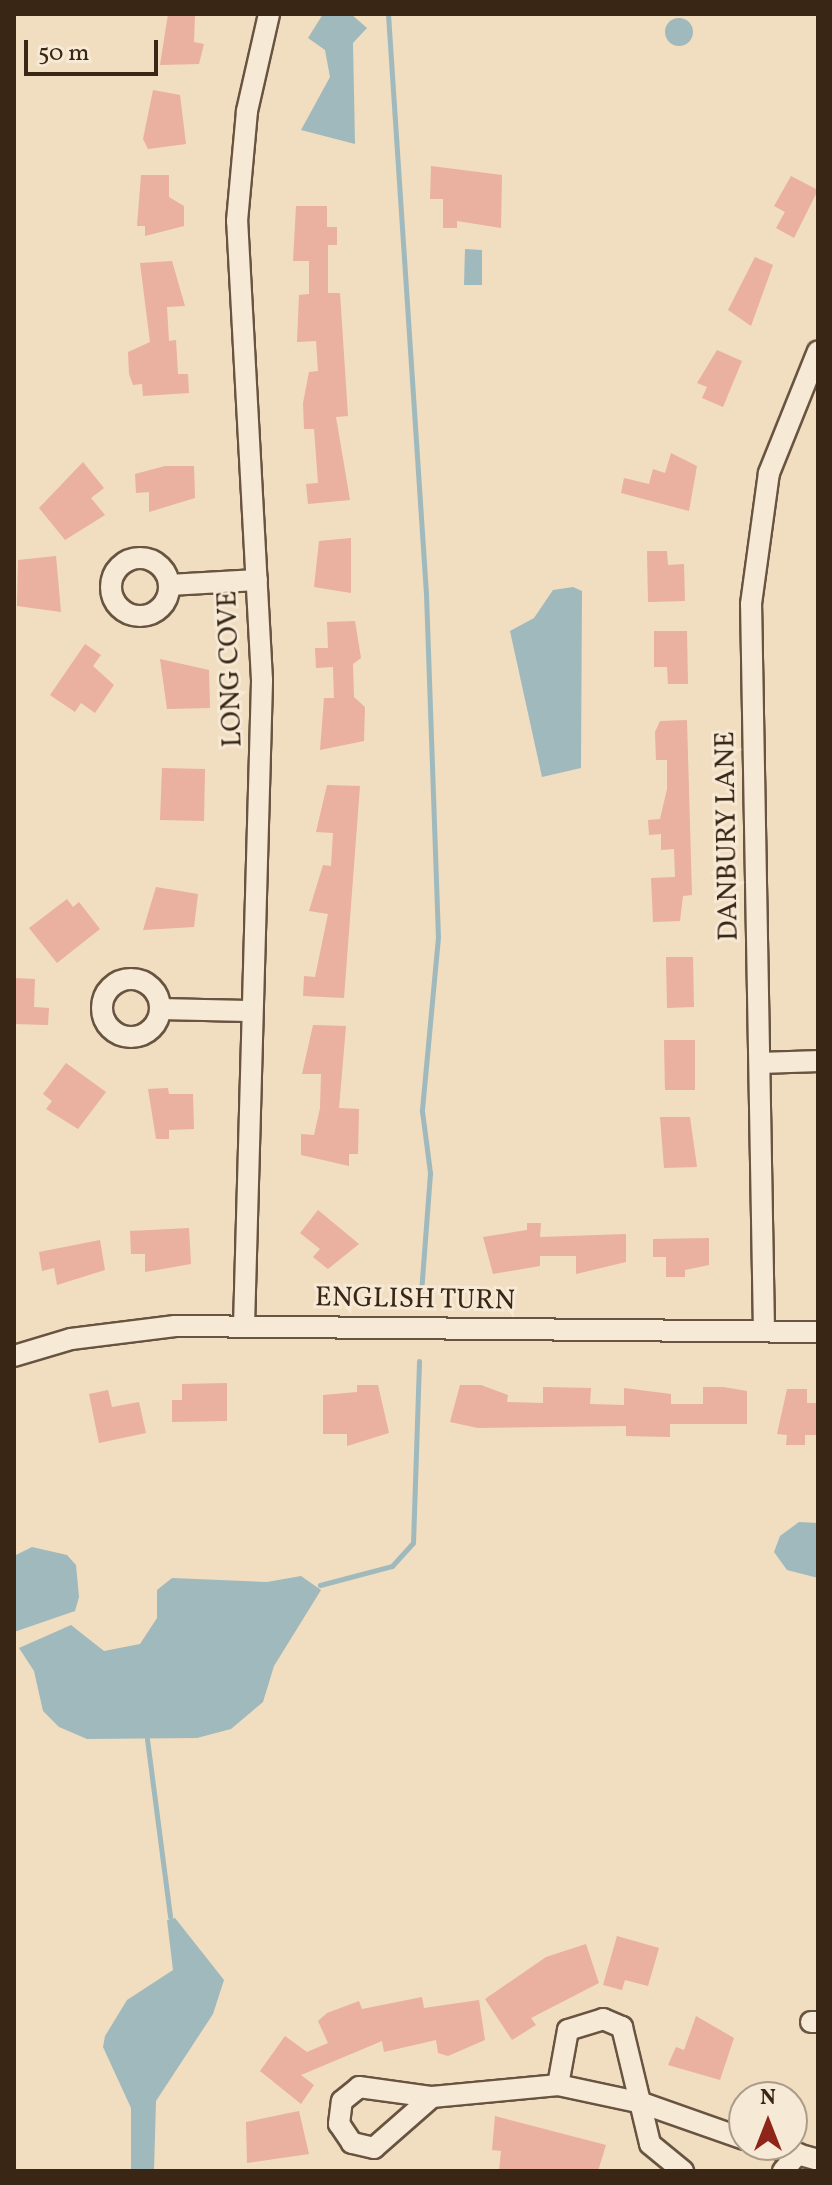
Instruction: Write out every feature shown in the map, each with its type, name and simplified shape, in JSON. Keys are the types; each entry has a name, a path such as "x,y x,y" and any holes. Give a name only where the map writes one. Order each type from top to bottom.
{"street":[{"name":"LONG COVE","path":"244,1326 248,1011 262,777 257,580 237,221 247,111 269,14"},
{"name":"DANBURY LANE","path":"764,1331 754,557 769,473 818,351"},
{"path":"169,585 257,580"},
{"path":"160,1009 248,1011"},
{"path":"762,1063 818,1061"},
{"name":"ENGLISH TURN","path":"14,1356 135,1329 244,1326 818,1332"},
{"path":"558,2085 568,2030 603,2019 622,2027 630,2042 650,2144 683,2171"},
{"path":"432,2097 558,2085 642,2103 728,2133"},
{"path":"783,2171 801,2161"}],"water":[{"path":"323,14 351,14 367,28 353,43 355,144 301,130 330,77 325,50 308,38"},
{"path":"679,18 689,22 693,32 689,42 679,46 669,42 665,32 669,22"},
{"path":"465,249 482,250 482,285 464,285"},
{"path":"573,587 582,591 581,768 542,777 510,631 534,618 553,590"},
{"path":"799,1522 818,1523 818,1578 787,1570 774,1552 780,1536"},
{"path":"32,1547 67,1555 76,1565 79,1597 75,1611 14,1632 14,1556"},
{"path":"301,1576 321,1590 274,1666 263,1702 231,1729 197,1738 87,1739 59,1727 43,1711 34,1671 19,1648 71,1625 104,1651 140,1644 157,1618 157,1590 172,1578 267,1582"},
{"path":"175,1918 224,1980 213,2014 156,2101 154,2171 131,2171 131,2108 103,2047 105,2036 127,2000 173,1970 167,1920"}],"building":[{"path":"168,14 195,14 194,42 204,44 199,64 160,65"},
{"path":"153,90 180,95 186,144 148,149 143,139"},
{"path":"431,166 502,175 501,228 457,221 457,228 443,228 443,199 430,199"},
{"path":"141,175 169,175 169,197 184,206 184,226 145,236 145,226 137,226"},
{"path":"791,176 818,190 794,238 776,228 785,212 774,206"},
{"path":"296,206 327,206 327,227 337,227 337,245 328,245 328,293 340,293 348,416 336,417 350,500 308,504 306,484 318,483 314,429 304,429 303,403 309,372 318,371 316,341 297,342 299,295 309,294 309,261 293,261"},
{"path":"755,257 773,265 751,326 728,310"},
{"path":"172,261 185,306 167,307 169,341 176,340 178,374 188,374 189,393 143,396 142,384 133,385 129,374 128,352 150,342 140,263"},
{"path":"717,350 742,361 723,407 702,398 707,387 697,383"},
{"path":"671,453 697,466 689,511 621,493 624,478 649,484 653,469 665,473"},
{"path":"83,462 104,488 91,498 105,515 65,540 39,508"},
{"path":"165,466 194,466 195,498 149,512 149,492 136,493 135,474"},
{"path":"351,538 351,593 314,587 319,541"},
{"path":"647,551 667,551 668,565 684,564 685,601 648,602"},
{"path":"56,556 61,612 17,606 18,560"},
{"path":"355,621 361,658 353,664 354,697 365,707 364,741 320,750 324,698 334,698 333,667 316,668 315,648 328,648 327,622"},
{"path":"654,631 687,631 688,684 668,684 667,667 654,667"},
{"path":"85,644 101,655 93,666 114,685 95,713 81,703 75,712 50,695"},
{"path":"160,659 209,670 210,708 167,709"},
{"path":"687,720 692,895 683,896 680,921 653,922 651,878 675,877 674,849 661,850 661,834 649,835 648,820 660,819 667,789 667,760 656,760 655,732 660,721"},
{"path":"162,768 205,769 204,821 160,820"},
{"path":"327,785 360,786 344,998 303,996 304,976 315,977 328,914 309,911 323,865 331,866 333,833 316,832"},
{"path":"156,887 198,894 194,927 143,930"},
{"path":"67,899 73,907 79,902 100,929 57,963 29,928"},
{"path":"666,957 693,957 694,1007 667,1008"},
{"path":"14,978 35,979 34,1007 49,1008 48,1025 14,1024"},
{"path":"313,1025 346,1026 339,1108 359,1109 358,1154 349,1154 349,1166 301,1155 301,1134 314,1135 320,1108 321,1074 302,1074"},
{"path":"664,1040 695,1040 695,1090 665,1090"},
{"path":"66,1063 106,1092 78,1129 46,1109 52,1101 43,1094"},
{"path":"168,1088 169,1094 193,1094 194,1129 169,1130 169,1139 156,1139 148,1089"},
{"path":"660,1117 690,1117 697,1167 664,1168"},
{"path":"318,1210 359,1244 328,1269 313,1257 320,1249 300,1233"},
{"path":"527,1223 541,1223 540,1237 626,1234 626,1262 576,1274 576,1256 540,1256 540,1266 493,1274 483,1237 527,1230"},
{"path":"189,1228 191,1264 145,1272 145,1254 131,1254 130,1231"},
{"path":"709,1238 709,1265 685,1270 685,1277 666,1277 666,1257 653,1257 653,1239"},
{"path":"100,1240 105,1270 57,1285 54,1268 42,1271 39,1252"},
{"path":"227,1383 227,1421 172,1422 172,1400 182,1400 182,1384"},
{"path":"357,1385 378,1385 389,1433 347,1446 347,1434 323,1434 323,1395 357,1392"},
{"path":"460,1385 481,1385 508,1395 507,1402 543,1403 543,1387 591,1388 590,1404 624,1405 624,1388 671,1394 671,1404 703,1404 703,1387 723,1387 747,1391 747,1424 670,1424 670,1437 626,1436 626,1426 478,1428 450,1422"},
{"path":"787,1389 807,1389 807,1403 818,1403 818,1435 805,1435 805,1445 786,1445 787,1435 777,1434"},
{"path":"108,1390 112,1407 139,1402 146,1433 99,1443 89,1394"},
{"path":"617,1936 659,1948 648,1986 625,1980 622,1990 603,1985"},
{"path":"586,1944 599,1983 531,2018 536,2025 512,2040 485,1999 546,1957"},
{"path":"422,1997 424,2008 479,2000 485,2040 448,2056 438,2053 436,2040 384,2052 382,2041 301,2075 314,2085 301,2104 260,2071 285,2036 307,2052 328,2043 318,2021 327,2013 359,2001 362,2009"},
{"path":"696,2016 734,2038 720,2080 668,2065 676,2047 684,2050"},
{"path":"299,2111 309,2154 247,2163 246,2122"},
{"path":"495,2116 606,2145 598,2171 499,2171 501,2151 492,2150"}],"waterway":[{"path":"388,14 426,594 438,937 422,1111 430,1173 421,1294"},
{"path":"320,1585 392,1566 413,1543 419,1361"},
{"path":"147,1739 170,1917"}]}
